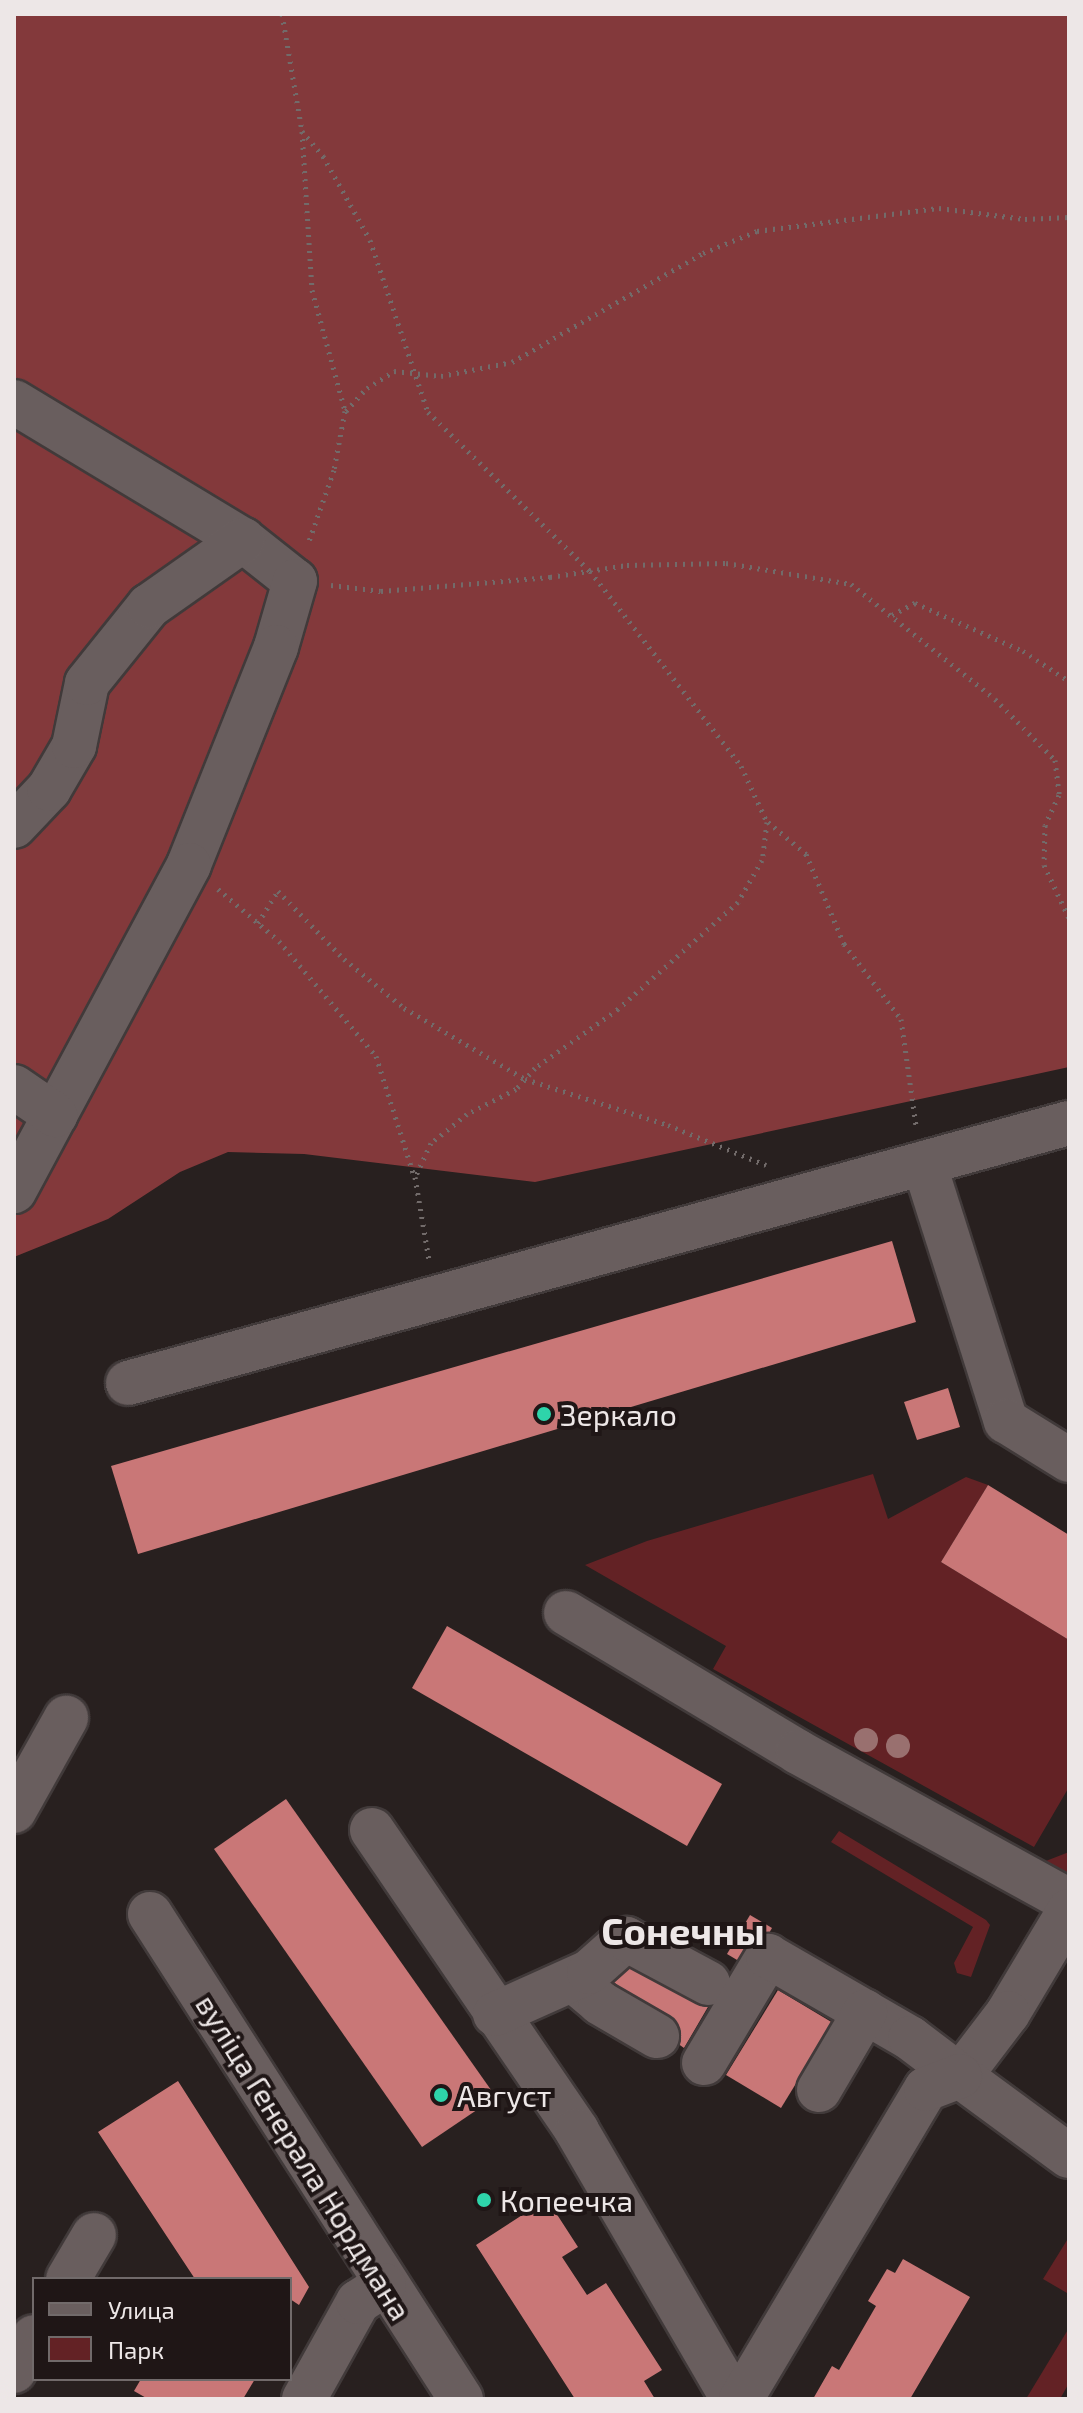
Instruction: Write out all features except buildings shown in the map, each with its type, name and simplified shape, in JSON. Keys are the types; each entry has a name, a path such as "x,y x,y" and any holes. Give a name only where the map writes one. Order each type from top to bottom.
{"street":[{"path":"14,402 243,540 295,581 276,647 189,865 14,1191"},
{"path":"14,826 49,789 74,746 87,683 149,606 243,540"},
{"path":"14,1087 55,1115"},
{"path":"128,1383 1069,1123"},
{"path":"924,1163 1006,1421 1069,1460"},
{"path":"566,1613 798,1752 1069,1901"},
{"path":"14,1811 66,1718"},
{"path":"372,1830 577,2131 733,2399"},
{"path":"741,2399 926,2089 960,2076 1008,2013 1069,1911"},
{"name":"вуліца Генерала Нордмана","path":"150,1914 384,2285 461,2399"},
{"path":"495,2014 573,1980 626,1939 708,1983"},
{"path":"704,2063 768,1956 865,2012 960,2076 1069,2156"},
{"path":"573,1980 600,2003 657,2036"},
{"path":"819,2090 865,2012"},
{"path":"69,2277 94,2235"},
{"path":"304,2399 358,2302 384,2285"},
{"path":"14,2371 32,2340"}],"path":[{"path":"282,14 302,131 312,290 345,411 334,470 295,581 381,591 627,565 726,563 851,584 995,699 1055,760 1059,795 1045,825 1044,865 1069,918"},
{"path":"302,131 323,156 370,240 412,373 428,412 590,571 741,766 767,822 806,854 844,944 901,1019 924,1163"},
{"path":"345,411 367,388 394,371 441,376 512,362 671,270 757,231 939,208 1025,219 1069,217"},
{"path":"892,615 915,603 1023,651 1069,681"},
{"path":"415,1177 431,1143 525,1079 618,1009 738,902 762,860 767,822"},
{"path":"189,865 258,923 376,1056 415,1177 435,1298"},
{"path":"258,923 278,891 344,959 404,1008 525,1079 668,1125 778,1170 815,1193"}],"green space":[{"path":"873,1474 888,1519 966,1477 988,1485 941,1562 1069,1640 1069,1787 1034,1847 713,1669 726,1646 585,1565 647,1541"},
{"path":"839,1831 986,1920 990,1925 971,1977 957,1973 954,1963 973,1927 831,1842"},
{"path":"1069,1852 1069,1876 1033,1866"},
{"path":"1069,2237 1069,2290 1067,2293 1043,2279"},
{"path":"1069,2328 1069,2383 1060,2399 1026,2399"}],"shaded area":[{"path":"14,14 1069,14 1069,1067 535,1182 304,1154 228,1152 180,1172 108,1219 14,1257"}],"place":[{"name":"Зеркало","path":"544,1414"},
{"name":"Август","path":"441,2095"},
{"name":"Копеечка","path":"484,2200"}],"district":[{"name":"Сонечны","path":"683,1931"}]}
